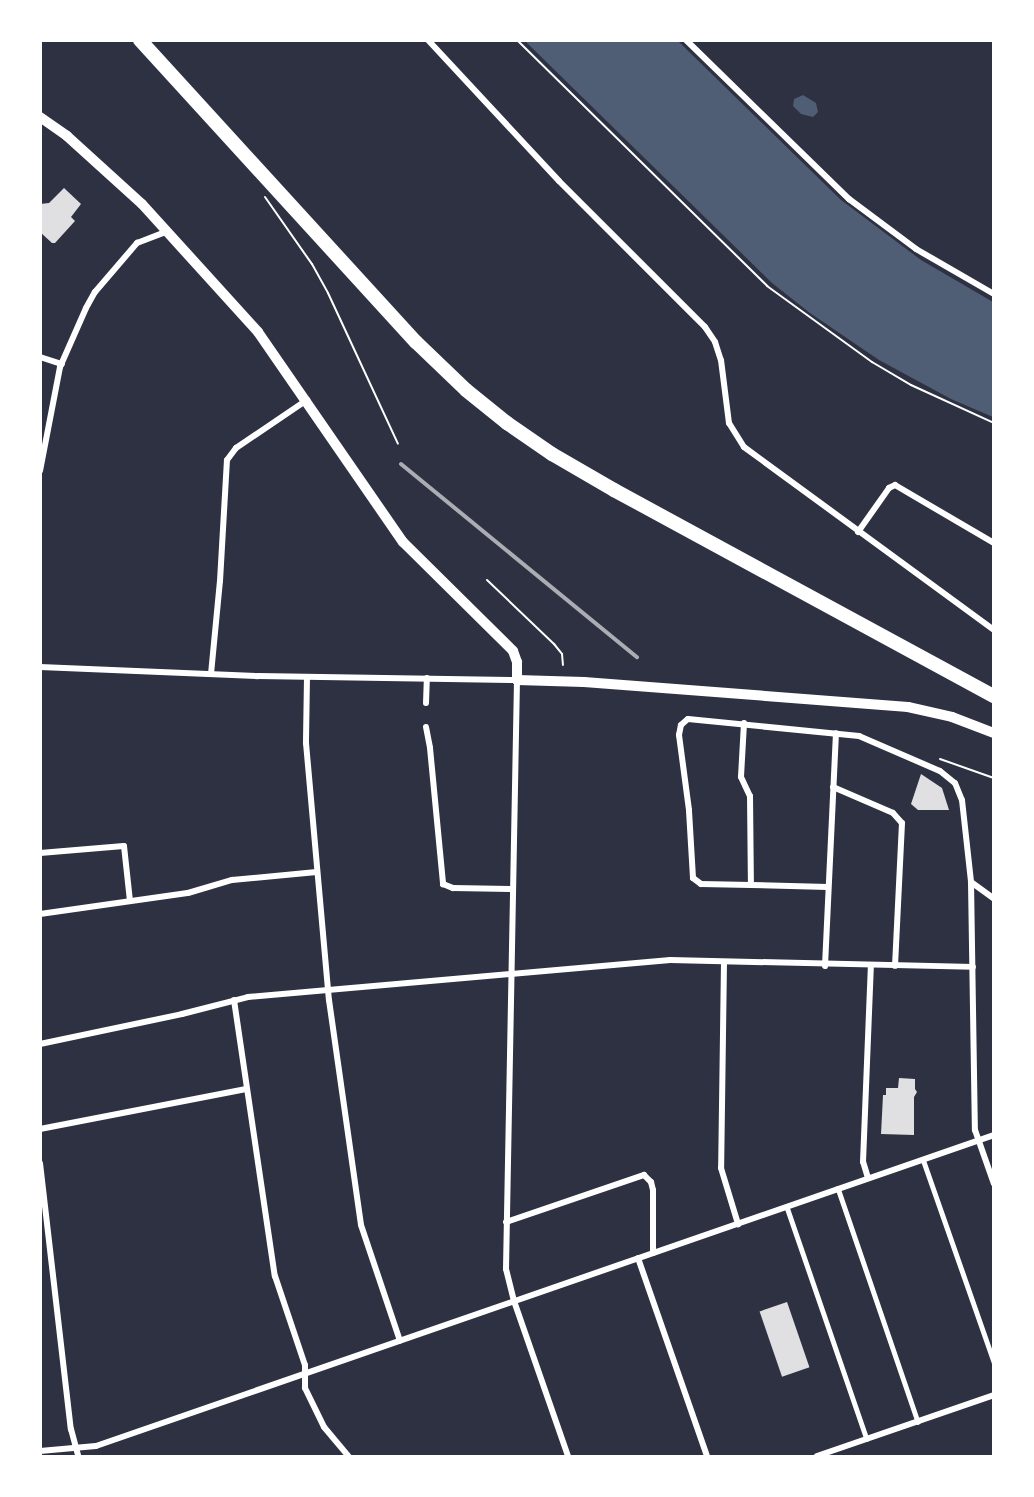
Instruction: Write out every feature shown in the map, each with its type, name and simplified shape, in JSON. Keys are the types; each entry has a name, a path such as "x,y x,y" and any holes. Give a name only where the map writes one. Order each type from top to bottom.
{"main road":[{"path":"140,40 440,366 521,434 614,490 993,696"}],"street":[{"path":"428,40 559,181 705,327 716,342 721,360 729,423 744,447 993,630"},
{"path":"686,40 849,199 916,249 993,294"},
{"path":"40,117 103,167 168,231 258,332 403,542 513,651 517,662 517,680 506,1269 514,1301 568,1456"},
{"path":"40,471 62,364 92,296 137,243 168,231"},
{"path":"40,357 62,364"},
{"path":"211,674 220,581 227,460 236,448 307,400"},
{"path":"858,532 889,488 895,485 993,543"},
{"path":"40,667 307,677 584,682 908,707 952,717 993,734"},
{"path":"307,677 306,743 328,991 361,1225 400,1341"},
{"path":"426,703 427,678"},
{"path":"828,887 701,884 693,878 689,810 679,735 682,724 693,717 860,736 946,774 960,794 970,882 975,1130 993,1184"},
{"path":"744,723 741,777 750,796 751,885"},
{"path":"426,727 443,884 453,888 512,889"},
{"path":"825,966 836,733"},
{"path":"833,788 893,813 902,823 895,966"},
{"path":"40,854 124,846 130,901"},
{"path":"40,914 130,901 238,880 317,872"},
{"path":"970,882 993,899"},
{"path":"40,1044 182,1014 234,1000 670,960 825,966 973,967"},
{"path":"724,962 721,1168 738,1224"},
{"path":"868,1178 863,1162 871,966"},
{"path":"234,1000 275,1276 299,1346 305,1374 305,1388 320,1421 348,1456"},
{"path":"40,1129 246,1089"},
{"path":"40,1450 96,1446 993,1135"},
{"path":"40,1163 71,1429 78,1456"},
{"path":"506,1222 644,1175 651,1182 653,1191 653,1253"},
{"path":"638,1258 707,1456"},
{"path":"817,1456 993,1395"},
{"path":"843,1447 847,1456"}],"lane":[{"path":"924,1159 993,1362"},
{"path":"838,1188 918,1422"},
{"path":"787,1207 867,1439"}],"path":[{"path":"517,40 767,286 872,362 911,386 993,423"},
{"path":"274,186 267,192 265,199 312,264 399,444"},
{"path":"487,580 554,644 562,654 563,665"},
{"path":"928,765 935,758 946,760 993,778"}],"water":[{"path":"525,41 678,41 841,200 921,260 993,302 993,417 951,399 879,360 810,313 772,283"},
{"path":"803,95 816,103 818,112 813,117 801,114 793,106 794,99"}],"building":[{"path":"64,188 81,204 71,217 75,221 55,243 52,243 40,232 40,204 49,203"},
{"path":"921,774 942,788 949,810 918,810 911,804"},
{"path":"899,1078 915,1079 917,1092 914,1097 914,1135 881,1134 883,1095 886,1095 886,1088 898,1088"},
{"path":"787,1302 809,1367 782,1377 760,1311"}],"railway":[{"path":"401,464 637,657"}]}
